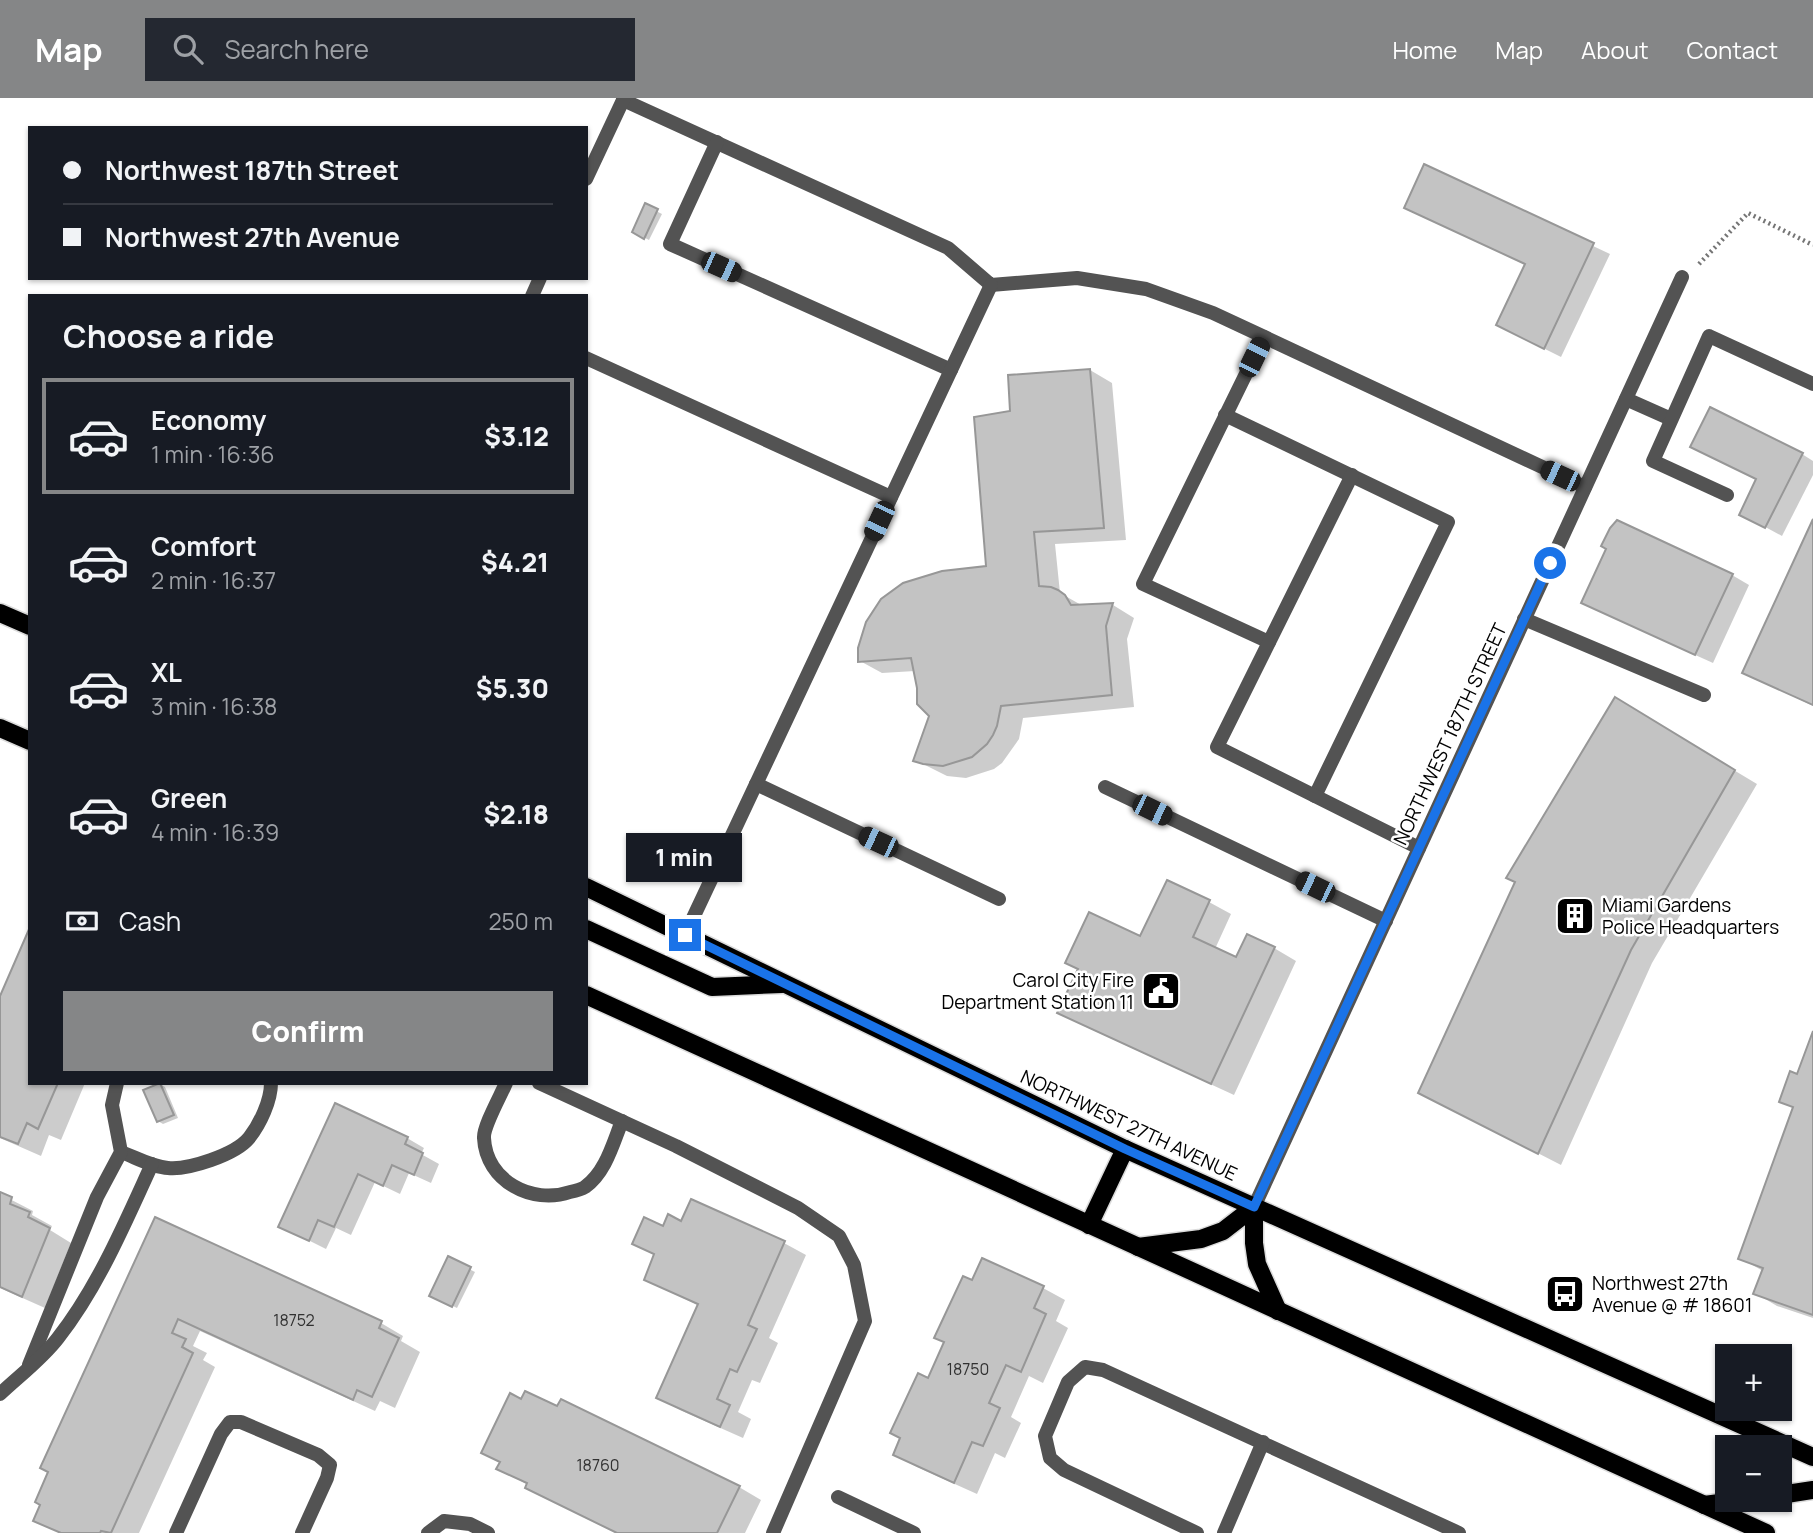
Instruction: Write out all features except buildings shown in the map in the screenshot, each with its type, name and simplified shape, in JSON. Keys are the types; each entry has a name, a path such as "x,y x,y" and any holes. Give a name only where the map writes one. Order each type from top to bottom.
{"main road":[{"path":"0,613 28,625"},
{"path":"0,728 28,740"},
{"name":"NORTHWEST 27TH AVENUE","path":"588,888 1125,1149 1813,1457"},
{"path":"588,930 712,987 786,984"},
{"path":"588,996 1766,1533"},
{"path":"1089,1225 1125,1149"},
{"path":"1138,1247 1200,1239 1223,1231 1254,1207"},
{"path":"1254,1207 1257,1265 1278,1311"},
{"path":"1792,1493 1813,1490"},
{"path":"1704,1505 1715,1504"}],"street":[{"path":"588,175 623,99 948,248 990,285 1077,278 1146,289 1213,313 1585,487"},
{"path":"717,142 670,244 951,370"},
{"name":"NORTHWEST 187TH STREET","path":"1254,1207 1682,277"},
{"path":"685,935 990,285"},
{"path":"1727,495 1653,461 1709,336 1813,384"},
{"path":"1264,337 1143,584 1269,642"},
{"path":"588,359 891,497"},
{"path":"1626,399 1671,419"},
{"path":"1226,415 1448,522 1315,796"},
{"path":"1352,474 1217,747 1419,848"},
{"path":"1524,619 1704,695"},
{"path":"756,784 999,900"},
{"path":"1105,787 1385,921"},
{"path":"29,1365 97,1197 121,1152 112,1104 117,1085"},
{"path":"121,1152 168,1168 201,1163 227,1153 248,1139 271,1097 271,1085"},
{"path":"505,1085 483,1136 492,1166 512,1187 532,1196 558,1197 585,1187 604,1166 622,1121"},
{"path":"543,1085 798,1208 839,1236 854,1265 865,1321 773,1533"},
{"path":"0,1394 56,1341 88,1293 152,1164"},
{"path":"1197,1533 1064,1470 1049,1458 1045,1436 1069,1382 1085,1367 1103,1370 1459,1533"},
{"path":"176,1533 221,1434 230,1422 241,1422 305,1449 330,1465 327,1478 302,1533"},
{"path":"1224,1533 1264,1442"},
{"path":"838,1497 914,1533"},
{"path":"428,1533 444,1521 470,1524 488,1533"}],"path":[{"path":"1703,260 1748,213 1813,245"}],"place":[{"name":"Miami Gardens Police Headquarters","path":"1575,916"},
{"name":"Carol City Fire Department Station 11","path":"1161,991"},
{"name":"Northwest 27th Avenue @ # 18601","path":"1565,1294"}],"route":[{"path":"685,935 1125,1149 1254,1207 1550,563"}]}
